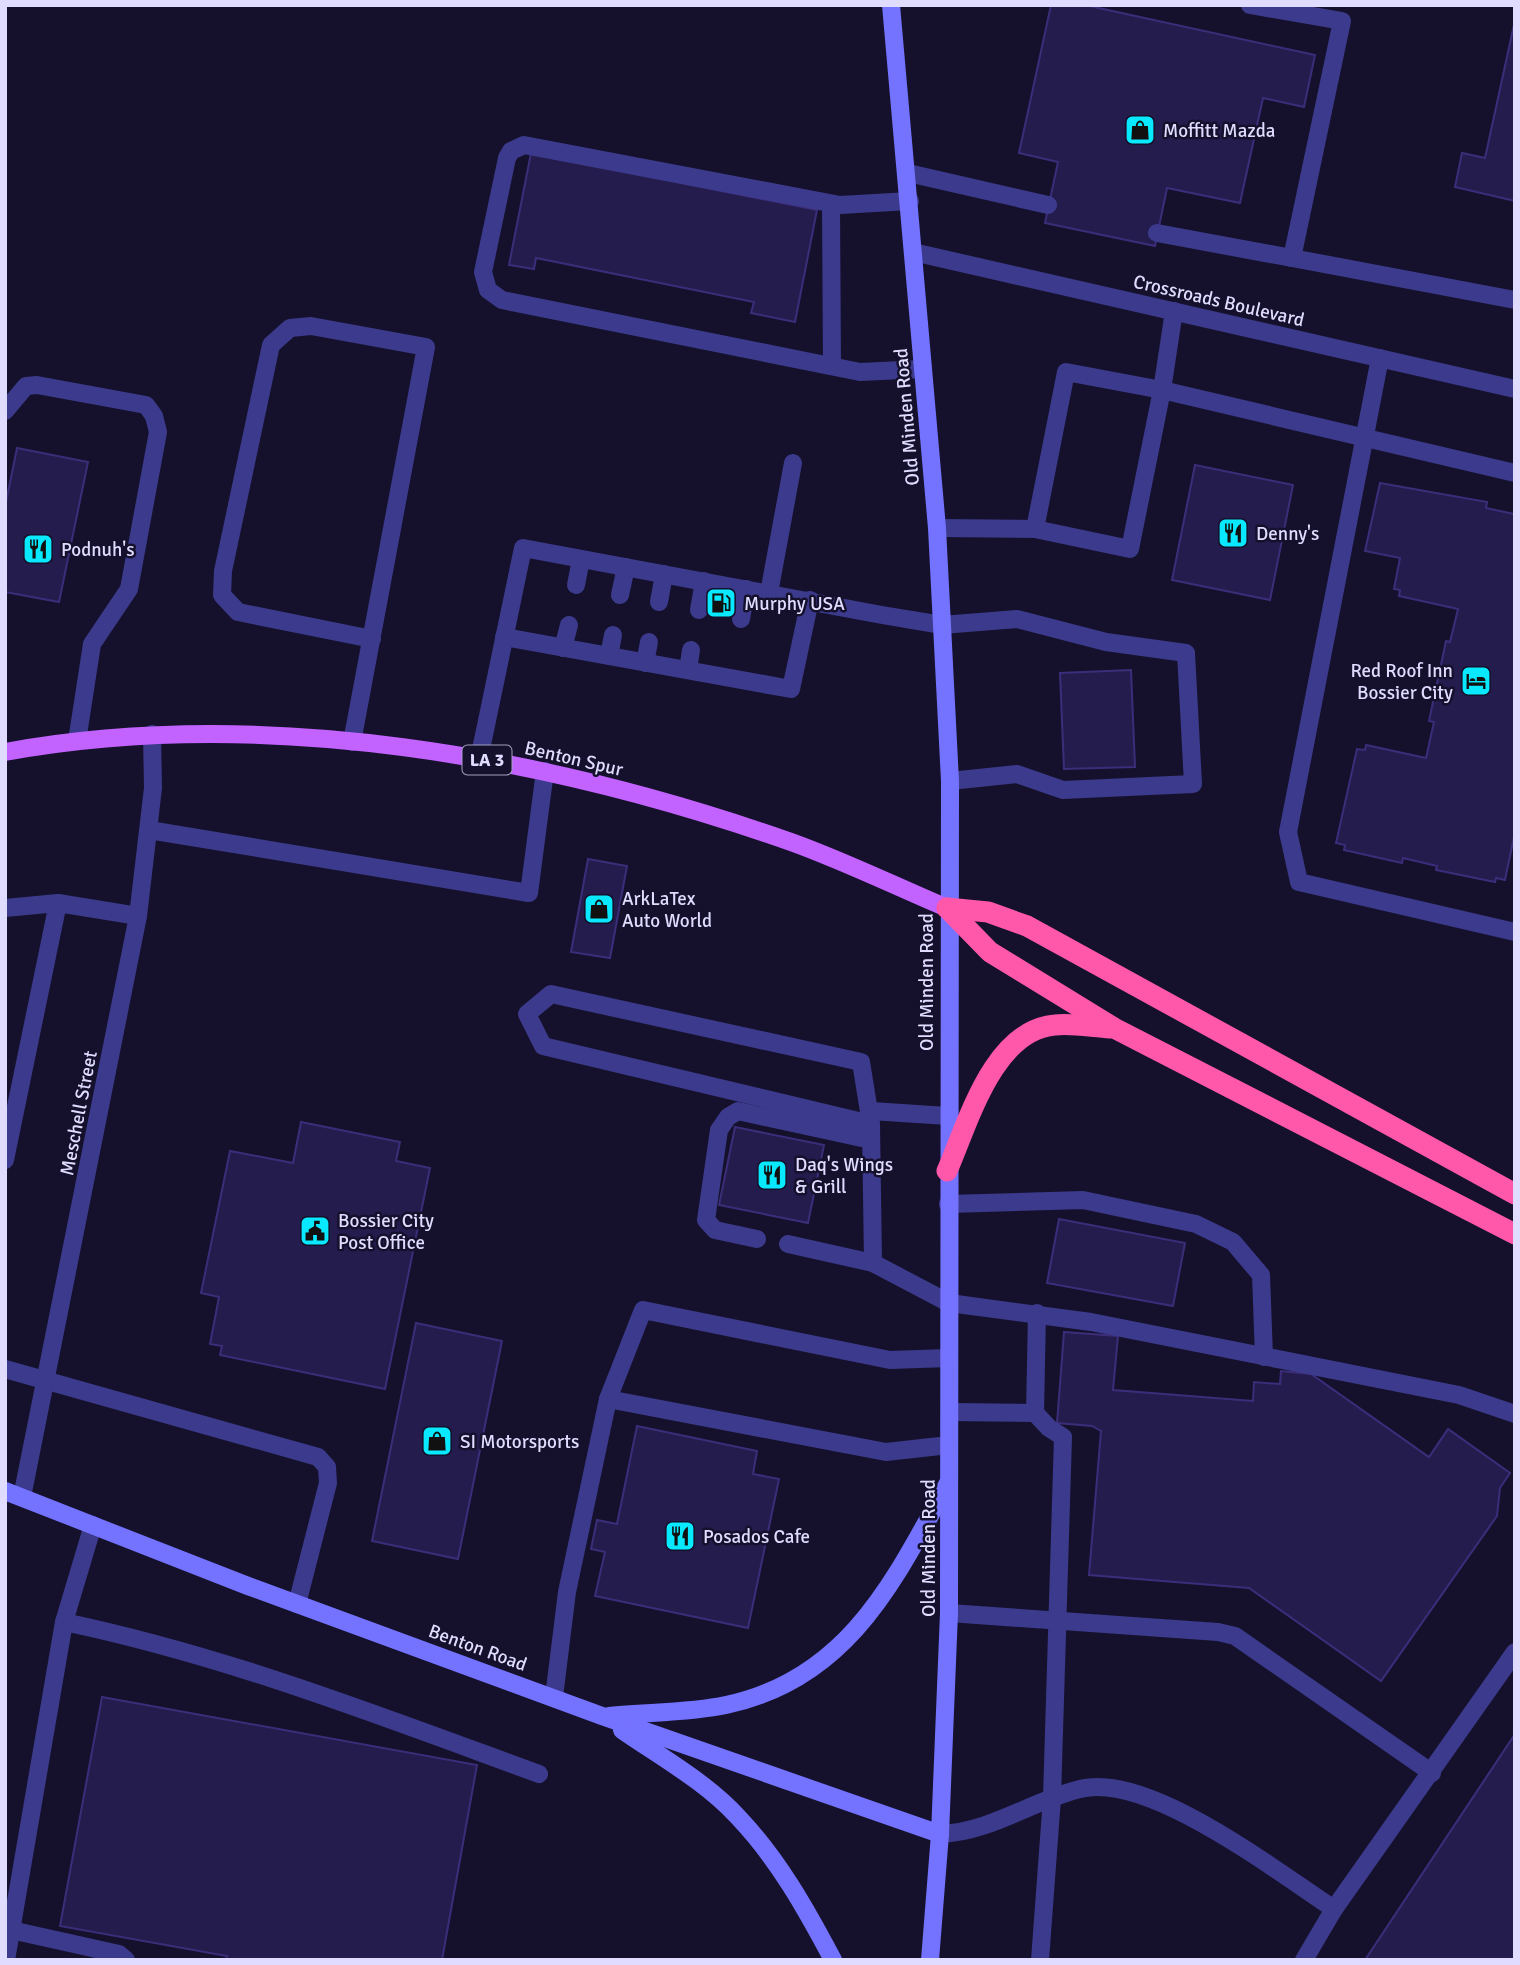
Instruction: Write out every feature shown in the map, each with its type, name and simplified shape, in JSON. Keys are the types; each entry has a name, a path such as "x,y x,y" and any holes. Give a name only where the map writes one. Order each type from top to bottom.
{"highway":[{"path":"947,908 989,952 1114,1028 1515,1234"},
{"path":"947,908 988,912 1027,926 1515,1194"},
{"path":"947,1171 987,1080 1003,1052 1032,1030 1055,1024 1114,1028"}],"main road":[{"name":"Old Minden Road","path":"891,5 908,173 937,527 950,781 947,908 949,1613 940,1834 930,1960"},
{"name":"Benton Spur","path":"5,752 152,734 352,742 479,759 545,771 721,819 793,843 947,908"},
{"path":"602,1716 726,1705 773,1690 815,1667 851,1636 881,1600 949,1482"},
{"name":"Benton Road","path":"14,1494 298,1604 602,1716 940,1834"},
{"path":"602,1716 696,1781 737,1815 776,1864 807,1911 833,1960"}],"street":[{"path":"1250,5 1342,21 1292,258"},
{"path":"909,201 831,204 524,145 511,150 507,158 483,272 488,290 502,300 860,372 923,369"},
{"path":"908,173 1048,205"},
{"path":"831,204 832,366"},
{"path":"1157,233 1515,300"},
{"name":"Crossroads Boulevard","path":"913,252 1515,389"},
{"path":"937,527 1035,529 1130,549 1162,390 1174,311"},
{"path":"352,742 372,639 426,347 312,326 290,328 271,345 223,571 222,595 238,612 372,639"},
{"path":"1381,358 1288,832 1299,882 1515,932"},
{"path":"1035,529 1066,372 1162,390 1515,473"},
{"path":"5,411 26,386 37,385 146,405 154,416 158,432 129,589 92,644 78,741"},
{"path":"769,593 793,463"},
{"path":"479,759 523,548 942,625 1017,619 1106,642 1186,653 1193,784 1063,790 1017,774 950,781"},
{"path":"576,585 582,559"},
{"path":"620,595 626,567"},
{"path":"659,602 664,574"},
{"path":"699,610 704,581"},
{"path":"741,619 746,589"},
{"path":"504,637 688,670 729,669 791,689 810,600"},
{"path":"563,648 569,625"},
{"path":"609,656 613,635"},
{"path":"645,663 649,642"},
{"path":"688,670 691,650"},
{"name":"Meschell Street","path":"14,1494 48,1380 138,916 153,788 152,734"},
{"path":"149,831 529,893 545,771"},
{"path":"5,1160 58,902"},
{"path":"5,908 58,902 138,916"},
{"path":"871,1125 543,1046 527,1014 551,995 861,1062 871,1125 873,1263"},
{"path":"720,1088 728,1117"},
{"path":"757,1239 715,1230 706,1220 719,1130 728,1117 738,1111 871,1125 948,1116"},
{"path":"948,1204 1083,1200 1196,1224 1221,1236 1233,1242 1261,1275 1264,1357"},
{"path":"788,1244 873,1263 949,1303 1038,1313 1459,1395 1515,1414"},
{"path":"554,1697 567,1592 608,1399 643,1310 890,1360 949,1358"},
{"path":"1038,1313 1035,1413 1049,1428 1063,1437 1052,1798 1041,1960"},
{"path":"5,1369 318,1457 327,1467 328,1483 298,1604"},
{"path":"608,1399 886,1452 950,1445"},
{"path":"950,1412 1035,1413"},
{"path":"6,1960 64,1622 93,1525"},
{"path":"949,1613 1218,1632 1235,1636 1432,1773"},
{"path":"64,1622 139,1637 308,1690 539,1774"},
{"path":"1304,1960 1334,1909 1515,1652"},
{"path":"940,1834 975,1830 1082,1788 1108,1788 1140,1794 1189,1815 1334,1909"},
{"path":"11,1930 119,1954 126,1960"}],"building":[{"name":"Moffitt Mazda","path":"1051,5 1085,5 1315,55 1304,107 1263,98 1240,203 1167,188 1155,246 1045,223 1058,162 1019,153"},
{"path":"1515,20 1515,201 1455,187 1462,153 1485,158"},
{"path":"531,153 817,210 795,322 751,313 754,302 536,258 534,269 509,265"},
{"name":"Podnuh's","path":"17,448 88,462 59,602 5,592 5,507"},
{"name":"Denny's","path":"1195,465 1293,485 1270,600 1172,580"},
{"name":"Red Roof Inn Bossier City","path":"1380,483 1487,502 1486,508 1514,514 1515,510 1515,832 1505,880 1496,878 1495,882 1436,870 1437,866 1403,858 1402,863 1344,850 1345,845 1336,843 1357,749 1365,750 1366,745 1426,758 1434,722 1429,721 1446,641 1450,642 1458,609 1399,596 1400,590 1394,589 1400,558 1365,551"},
{"path":"1131,670 1135,767 1064,769 1060,673"},
{"name":"ArkLaTex Auto World","path":"588,859 627,866 610,958 571,952"},
{"name":"Bossier City Post Office","path":"301,1122 400,1142 396,1161 430,1168 385,1389 220,1355 222,1346 210,1344 219,1297 201,1293 230,1151 293,1163"},
{"name":"Daq's Wings & Grill","path":"735,1127 824,1145 808,1223 719,1205"},
{"path":"1059,1219 1185,1243 1173,1306 1047,1283"},
{"name":"SI Motorsports","path":"416,1323 502,1341 458,1559 372,1541"},
{"path":"1064,1332 1118,1336 1113,1390 1253,1401 1254,1382 1280,1384 1281,1371 1311,1374 1429,1457 1448,1429 1510,1473 1500,1488 1497,1516 1381,1681 1249,1588 1089,1575 1101,1431 1092,1426 1057,1423"},
{"name":"Posados Cafe","path":"637,1426 757,1451 753,1474 779,1479 748,1628 595,1596 605,1552 591,1549 597,1520 617,1524"},
{"path":"102,1697 477,1765 442,1960 226,1960 227,1956 60,1926"},
{"path":"1515,1734 1515,1960 1365,1960"}],"place":[{"name":"Moffitt Mazda","path":"1140,130"},
{"name":"Denny's","path":"1233,533"},
{"name":"Podnuh's","path":"38,549"},
{"name":"Murphy USA","path":"721,603"},
{"name":"Red Roof Inn Bossier City","path":"1476,681"},
{"name":"ArkLaTex Auto World","path":"599,909"},
{"name":"Daq's Wings & Grill","path":"772,1175"},
{"name":"Bossier City Post Office","path":"315,1231"},
{"name":"SI Motorsports","path":"437,1441"},
{"name":"Posados Cafe","path":"680,1536"}]}
